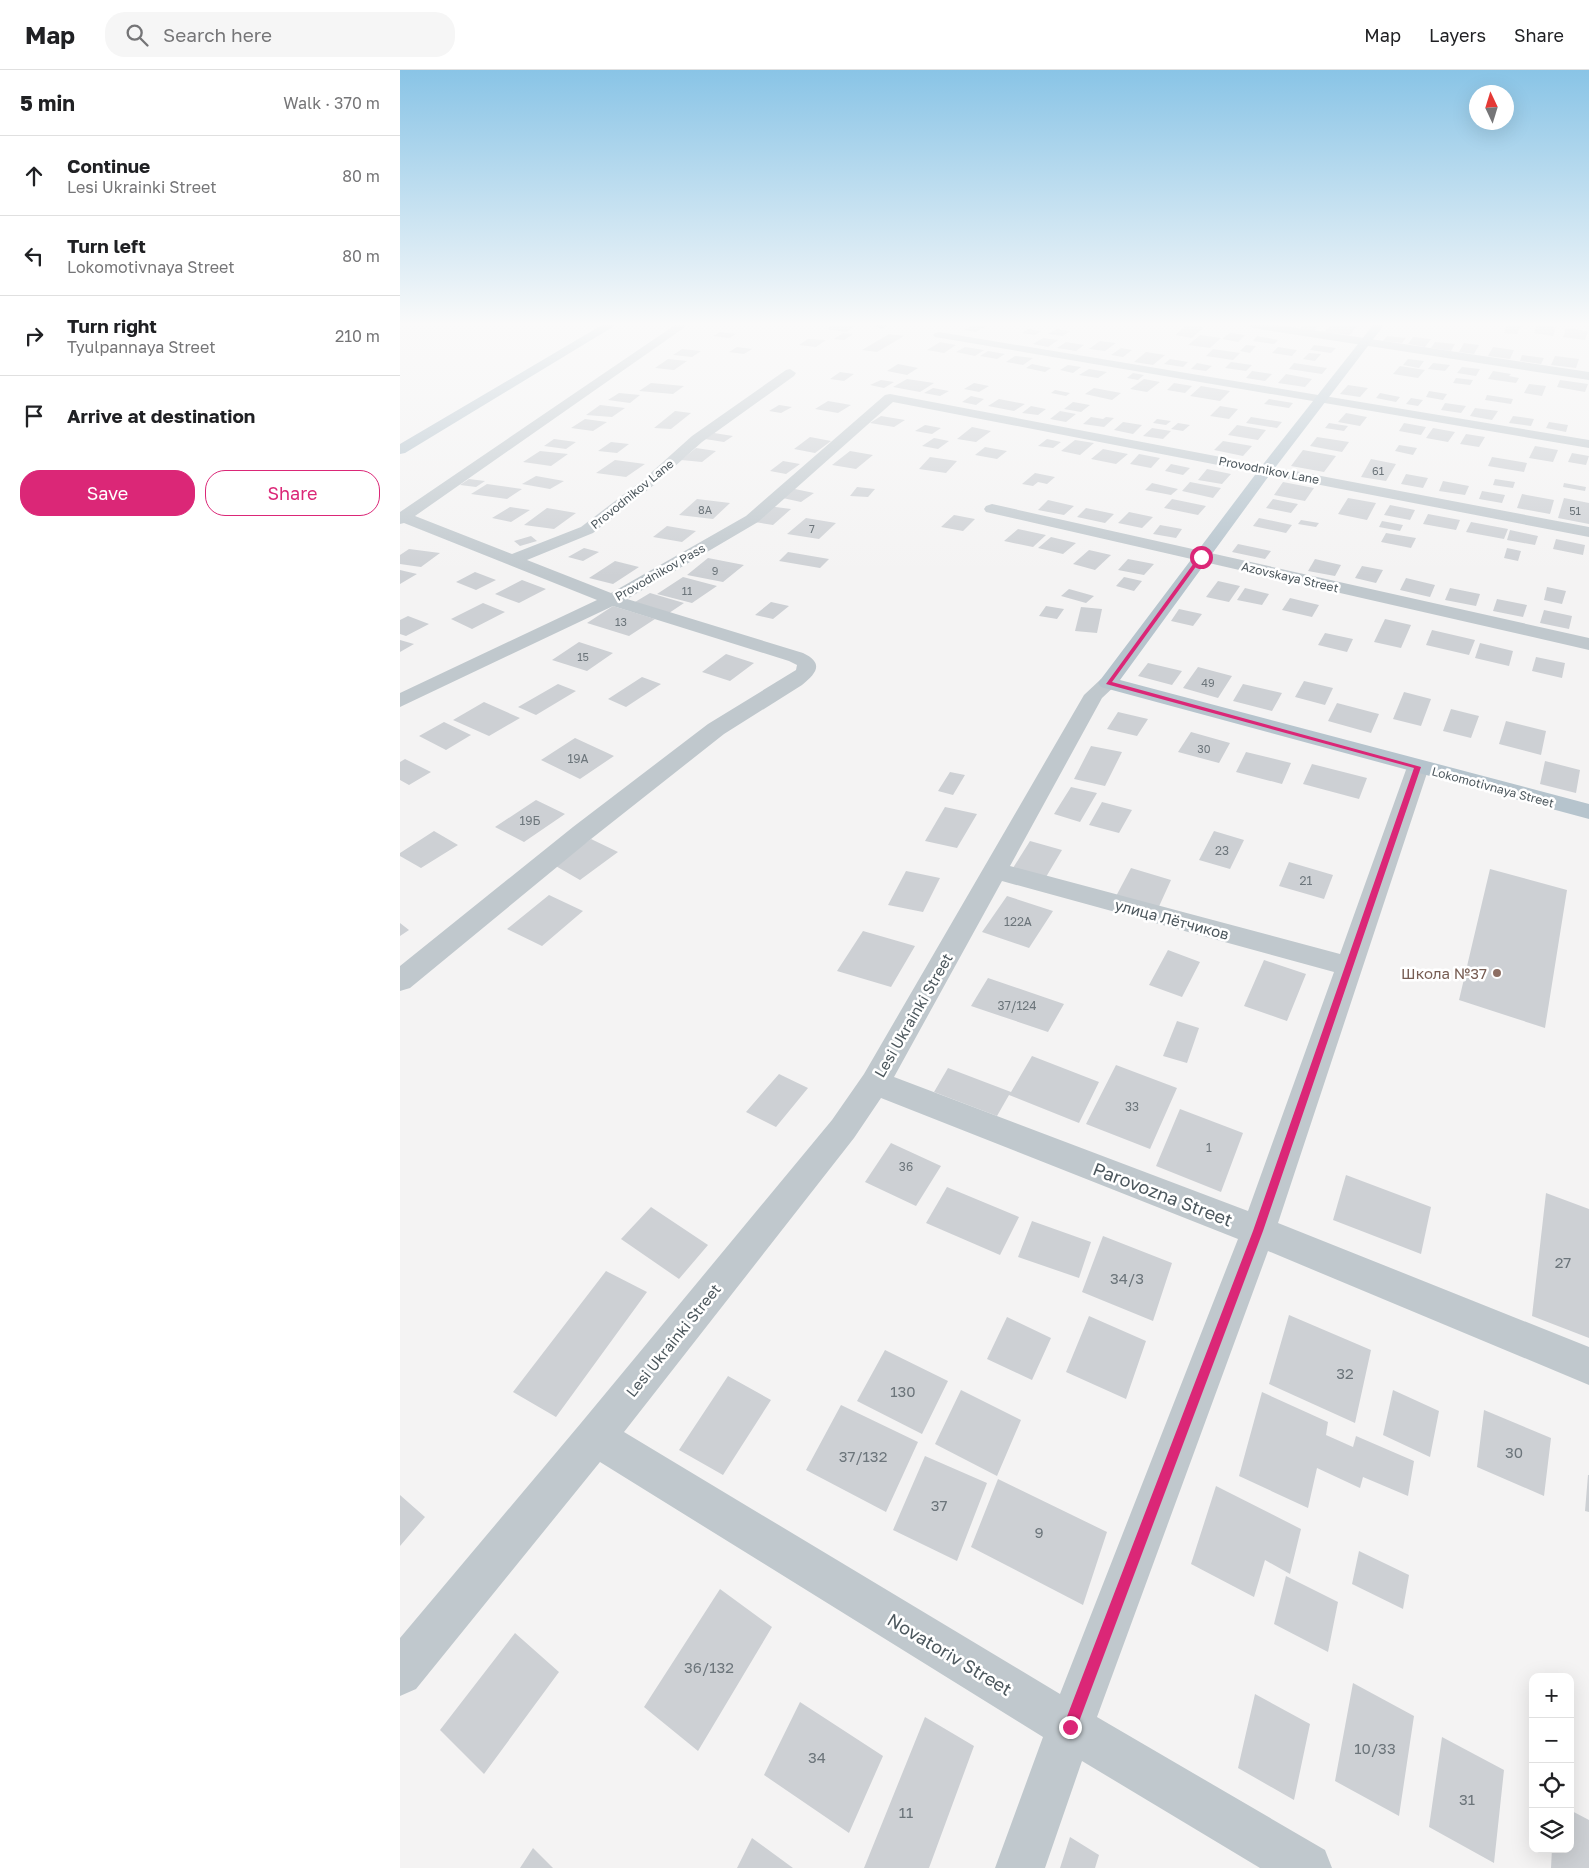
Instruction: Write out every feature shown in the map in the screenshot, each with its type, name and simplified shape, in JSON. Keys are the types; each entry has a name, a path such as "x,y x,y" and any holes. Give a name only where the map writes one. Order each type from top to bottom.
{"main road":[{"path":"400,450 469,409"},
{"name":"Lesi Ukrainki Street","path":"1108,683 1314,409"},
{"name":"Lokomotivnaya Street","path":"1108,683 1589,812"}],"street":[{"path":"402,518 560,409"},
{"name":"Provodnikov Lane","path":"512,560 587,530 649,482 697,440 740,409"},
{"name":"Provodnikov Pass","path":"400,700 612,600 752,519 878,409"},
{"name":"Provodnikov Lane","path":"947,409 1589,532"},
{"path":"1385,409 1589,444"},
{"name":"Azovskaya Street","path":"992,509 1589,644"},
{"path":"400,981 582,833 716,729 805,674 807,667 806,662 796,657 612,600 402,518"},
{"name":"Lesi Ukrainki Street","path":"400,1673 595,1437 843,1129 875,1083 1094,695 1108,683"},
{"path":"1020,1868 1070,1727 1258,1231 1418,767"},
{"name":"улица Лётчиков","path":"995,871 1349,966"},
{"name":"Parovozna Street","path":"875,1083 1258,1231 1589,1366"},
{"name":"Novatoriv Street","path":"595,1437 1070,1727 1307,1868"}],"building":[{"path":"595,409 624,409 612,417 586,415"},
{"path":"772,409 789,409 781,413 769,411"},
{"path":"815,409 845,409 838,413"},
{"path":"1027,409 1046,409 1038,415 1022,413"},
{"path":"1064,409 1085,409 1081,412"},
{"path":"1217,409 1238,409 1229,419 1210,416"},
{"path":"1442,409 1464,409 1461,413"},
{"path":"1474,409 1498,411 1492,420 1470,416"},
{"path":"675,411 691,413 671,429 654,428"},
{"path":"1060,411 1076,414 1066,422 1050,419"},
{"path":"1346,413 1367,417 1360,426 1338,422"},
{"path":"881,416 905,420 894,427 870,423"},
{"path":"1513,416 1534,419 1531,426 1509,423"},
{"path":"1091,417 1114,418 1104,427 1083,424"},
{"path":"1251,417 1282,422 1277,428 1246,423"},
{"path":"585,419 607,422 593,431 571,428"},
{"path":"1157,419 1171,421 1166,425 1153,423"},
{"path":"1123,422 1142,425 1133,434 1114,430"},
{"path":"1549,422 1568,425 1566,432 1546,428"},
{"path":"1178,423 1190,425 1183,431 1171,429"},
{"path":"1329,423 1348,426 1344,431 1325,428"},
{"path":"1404,423 1426,427 1421,435 1399,431"},
{"path":"925,425 941,428 932,434 915,431"},
{"path":"1237,425 1266,430 1258,440 1228,435"},
{"path":"972,427 991,431 976,442 957,439"},
{"path":"1152,428 1171,431 1163,439 1143,436"},
{"path":"1433,428 1455,432 1448,442 1426,438"},
{"path":"714,433 733,436 724,442 705,439"},
{"path":"1466,434 1485,437 1479,447 1460,444"},
{"path":"810,437 831,441 815,453 794,449"},
{"path":"1317,437 1349,442 1342,452 1310,446"},
{"path":"934,438 949,441 938,449 922,446"},
{"path":"554,439 576,442 566,449 544,446"},
{"path":"1047,439 1061,442 1053,448 1038,446"},
{"path":"1075,440 1094,443 1080,455 1061,451"},
{"path":"1223,441 1252,446 1243,456 1214,450"},
{"path":"611,442 629,444 617,453 598,451"},
{"path":"1399,445 1417,448 1413,455 1395,451"},
{"path":"1535,446 1558,450 1553,462 1529,458"},
{"path":"985,447 1007,451 997,459 975,455"},
{"path":"696,448 716,451 702,462 681,460"},
{"path":"1103,449 1128,454 1116,464 1091,459"},
{"path":"1303,450 1336,456 1324,472 1291,466"},
{"path":"540,451 568,454 551,466 523,462"},
{"path":"850,451 873,455 856,469 832,465"},
{"path":"1572,453 1589,456 1586,465 1568,462"},
{"path":"1139,454 1160,458 1151,468 1130,464"},
{"path":"930,457 957,461 946,473 919,469"},
{"path":"1492,457 1527,463 1524,472 1488,466"},
{"path":"1371,459 1396,464 1386,481 1361,477"},
{"path":"615,460 645,464 626,477 596,473"},
{"path":"783,461 800,464 786,474 770,471"},
{"path":"1171,464 1190,468 1183,475 1165,471"},
{"path":"1207,469 1231,474 1222,484 1198,480"},
{"path":"1035,473 1055,477 1047,484 1038,482 1033,486 1022,484"},
{"path":"1406,474 1428,478 1423,488 1401,484"},
{"path":"536,476 564,481 550,489 522,484"},
{"path":"469,479 485,481 476,487 460,485"},
{"path":"1495,479 1515,482 1513,488 1493,485"},
{"path":"1443,481 1469,486 1465,495 1439,491"},
{"path":"1190,482 1221,488 1213,498 1182,491"},
{"path":"1283,482 1314,488 1305,501 1274,495"},
{"path":"1152,483 1178,489 1171,495 1145,490"},
{"path":"1564,483 1586,487 1585,491 1563,487"},
{"path":"487,484 522,489 507,499 471,494"},
{"path":"857,487 875,489 868,497 850,496"},
{"path":"790,488 814,493 801,502 778,497"},
{"path":"1482,491 1505,495 1502,503 1479,499"},
{"path":"1522,494 1554,500 1550,514 1517,508"},
{"path":"1348,498 1376,503 1367,520 1338,514"},
{"path":"1564,498 1589,503 1589,524 1558,518"},
{"path":"697,499 730,503 713,519 679,515"},
{"path":"1172,499 1206,506 1198,515 1164,508"},
{"path":"1273,499 1298,504 1291,513 1266,508"},
{"path":"1048,500 1074,506 1064,515 1038,510"},
{"path":"1390,505 1415,510 1410,520 1384,515"},
{"path":"768,506 791,509 773,525 749,521"},
{"path":"510,507 530,510 511,522 492,518"},
{"path":"547,508 576,513 554,529 524,525"},
{"path":"1086,508 1114,514 1105,523 1077,517"},
{"path":"1129,512 1153,517 1142,528 1118,523"},
{"path":"1428,514 1460,520 1456,530 1423,524"},
{"path":"954,515 975,519 963,531 941,527"},
{"path":"806,518 836,523 819,539 787,534"},
{"path":"1259,518 1292,525 1286,533 1253,526"},
{"path":"1301,520 1319,523 1316,527 1298,524"},
{"path":"1382,521 1403,525 1400,531 1379,527"},
{"path":"1471,522 1508,529 1504,539 1466,532"},
{"path":"1160,525 1182,529 1176,538 1153,534"},
{"path":"667,526 696,531 682,542 653,537"},
{"path":"1018,529 1046,535 1033,547 1004,541"},
{"path":"1510,530 1538,536 1535,545 1507,540"},
{"path":"1386,533 1416,538 1411,548 1381,542"},
{"path":"531,536 537,541 520,546 514,541"},
{"path":"1051,537 1076,543 1063,554 1038,548"},
{"path":"1556,539 1585,545 1583,555 1553,549"},
{"path":"1238,544 1271,551 1265,559 1232,552"},
{"path":"584,548 599,552 583,561 568,557"},
{"path":"1507,548 1521,551 1518,561 1504,558"},
{"path":"409,549 440,553 421,567 400,564 400,555"},
{"path":"1089,550 1111,555 1095,570 1073,564"},
{"path":"788,552 829,559 820,568 779,561"},
{"path":"708,558 744,565 723,582 687,575"},
{"path":"1128,559 1154,564 1144,575 1118,570"},
{"path":"1315,559 1341,565 1335,576 1308,571"},
{"path":"615,561 639,567 613,584 589,578"},
{"path":"1362,566 1383,570 1376,583 1355,578"},
{"path":"400,570 417,574 400,584"},
{"path":"475,572 496,580 476,590 456,582"},
{"path":"683,577 717,586 692,603 657,594"},
{"path":"1124,577 1142,581 1134,591 1116,586"},
{"path":"1406,578 1435,585 1430,597 1400,590"},
{"path":"522,580 546,589 519,603 495,594"},
{"path":"1218,581 1240,586 1229,602 1206,597"},
{"path":"1547,587 1566,591 1562,604 1544,600"},
{"path":"1245,588 1269,594 1262,605 1237,600"},
{"path":"1450,588 1480,594 1476,606 1445,600"},
{"path":"1069,589 1094,596 1086,603 1061,596"},
{"path":"650,593 684,603 669,613 635,602"},
{"path":"1290,598 1319,605 1312,617 1282,610"},
{"path":"1497,599 1527,605 1523,617 1493,611"},
{"path":"771,602 789,606 773,619 755,615"},
{"path":"483,603 505,612 472,629 451,619"},
{"path":"613,606 655,619 629,636 587,623"},
{"path":"1046,606 1064,609 1057,619 1039,616"},
{"path":"1081,607 1102,609 1097,633 1075,631"},
{"path":"1179,609 1202,614 1193,626 1171,621"},
{"path":"1544,610 1572,616 1569,629 1540,623"},
{"path":"408,616 429,624 406,636 400,634 400,620"},
{"path":"1385,619 1411,625 1401,648 1374,642"},
{"path":"1432,630 1475,640 1469,655 1426,645"},
{"path":"1325,633 1353,639 1347,652 1318,645"},
{"path":"400,640 414,644 400,652"},
{"path":"579,642 613,653 587,671 552,660"},
{"path":"1480,643 1513,651 1509,666 1475,658"},
{"path":"726,654 754,663 730,681 702,672"},
{"path":"1536,657 1565,663 1562,678 1532,671"},
{"path":"1148,663 1182,671 1172,685 1138,676"},
{"path":"1198,667 1232,676 1218,698 1183,688"},
{"path":"642,677 661,684 626,707 608,699"},
{"path":"1304,681 1333,688 1325,705 1295,697"},
{"path":"558,684 576,691 536,715 518,707"},
{"path":"1243,684 1282,693 1272,711 1233,701"},
{"path":"1404,692 1431,699 1421,726 1393,719"},
{"path":"484,702 520,718 489,736 453,720"},
{"path":"1337,703 1379,714 1371,733 1328,721"},
{"path":"1451,709 1479,716 1471,738 1443,731"},
{"path":"1118,712 1148,719 1137,736 1107,729"},
{"path":"1506,721 1546,731 1541,755 1499,744"},
{"path":"444,722 471,735 446,750 419,736"},
{"path":"1191,732 1230,743 1219,763 1178,752"},
{"path":"575,738 614,756 580,779 541,760"},
{"path":"1091,746 1122,752 1105,786 1074,779"},
{"path":"1246,752 1291,763 1282,784 1236,772"},
{"path":"405,759 431,772 409,785 400,780 400,762"},
{"path":"1545,761 1580,770 1576,793 1540,784"},
{"path":"1312,764 1367,778 1359,799 1303,784"},
{"path":"950,772 965,775 953,795 938,791"},
{"path":"1071,787 1097,793 1080,822 1054,814"},
{"path":"536,800 565,814 524,842 495,827"},
{"path":"1102,802 1132,810 1119,833 1089,825"},
{"path":"945,807 977,814 957,848 925,841"},
{"path":"434,831 458,845 421,868 400,856 400,853"},
{"path":"1214,831 1244,840 1230,869 1199,860"},
{"path":"591,839 618,852 580,880 554,865"},
{"path":"1030,841 1062,850 1046,877 1013,868"},
{"path":"1289,862 1333,875 1324,899 1279,886"},
{"path":"1131,868 1171,880 1156,913 1114,900"},
{"path":"1490,869 1567,890 1545,1028 1459,1000"},
{"path":"906,871 940,878 923,912 888,905"},
{"path":"549,895 583,911 542,946 507,929"},
{"path":"1007,896 1053,911 1029,948 982,932"},
{"path":"400,923 409,930 400,936"},
{"path":"863,931 915,946 891,987 837,971"},
{"path":"1168,950 1200,962 1182,997 1149,985"},
{"path":"1264,960 1306,974 1287,1021 1244,1006"},
{"path":"988,978 1064,1004 1048,1032 971,1006"},
{"path":"1177,1021 1199,1028 1187,1063 1163,1056"},
{"path":"1032,1056 1099,1082 1079,1123 1009,1095 997,1116 934,1092 948,1068 1011,1092"},
{"path":"1116,1065 1177,1088 1150,1149 1086,1124"},
{"path":"779,1074 808,1088 776,1127 746,1112"},
{"path":"1180,1109 1243,1133 1221,1192 1156,1166"},
{"path":"891,1143 941,1166 916,1206 865,1182"},
{"path":"1346,1175 1431,1207 1421,1254 1333,1220"},
{"path":"947,1187 1019,1217 1000,1255 926,1223"},
{"path":"1546,1193 1589,1209 1589,1338 1532,1316"},
{"path":"651,1207 708,1245 679,1279 621,1239"},
{"path":"1032,1221 1091,1242 1079,1278 1018,1257"},
{"path":"1103,1236 1172,1263 1153,1321 1082,1292"},
{"path":"606,1271 647,1292 556,1417 513,1392"},
{"path":"1289,1315 1371,1350 1355,1423 1269,1384"},
{"path":"1089,1316 1146,1341 1126,1399 1066,1372"},
{"path":"1007,1317 1051,1338 1032,1380 987,1359"},
{"path":"885,1350 948,1381 922,1434 857,1401"},
{"path":"728,1376 771,1400 723,1475 679,1450"},
{"path":"961,1390 1021,1420 997,1476 935,1444"},
{"path":"1393,1390 1439,1411 1430,1457 1383,1435"},
{"path":"1262,1392 1328,1422 1326,1435 1353,1447 1356,1436 1414,1461 1408,1496 1363,1477 1360,1488 1317,1468 1308,1508 1239,1476"},
{"path":"841,1405 918,1442 886,1512 806,1470"},
{"path":"1484,1410 1551,1438 1544,1496 1477,1467"},
{"path":"925,1456 987,1483 957,1561 893,1530"},
{"path":"1589,1475 1589,1512 1585,1511"},
{"path":"998,1479 1107,1532 1083,1605 971,1547"},
{"path":"1216,1486 1301,1529 1290,1574 1265,1560 1254,1597 1191,1564"},
{"path":"400,1495 425,1517 400,1546"},
{"path":"1359,1551 1409,1575 1403,1609 1352,1584"},
{"path":"1286,1576 1338,1602 1328,1652 1274,1624"},
{"path":"720,1589 772,1627 698,1751 644,1707"},
{"path":"515,1633 559,1672 484,1774 440,1730"},
{"path":"1353,1683 1414,1716 1399,1816 1335,1781"},
{"path":"1255,1694 1310,1724 1294,1800 1238,1768"},
{"path":"800,1702 883,1756 849,1833 764,1775"},
{"path":"925,1717 974,1746 929,1868 864,1868"},
{"path":"1442,1737 1504,1770 1494,1863 1429,1827"},
{"path":"1574,1812 1589,1820 1589,1868 1551,1868 1552,1853 1574,1853"},
{"path":"1070,1837 1099,1855 1095,1868 1060,1868"},
{"path":"752,1838 793,1868 737,1868"},
{"path":"533,1848 553,1868 520,1868"}],"place":[{"name":"Школа №37","path":"1497,973"}],"route":[{"path":"1070,1727 1258,1231 1418,767 1108,683 1201,557"}]}
